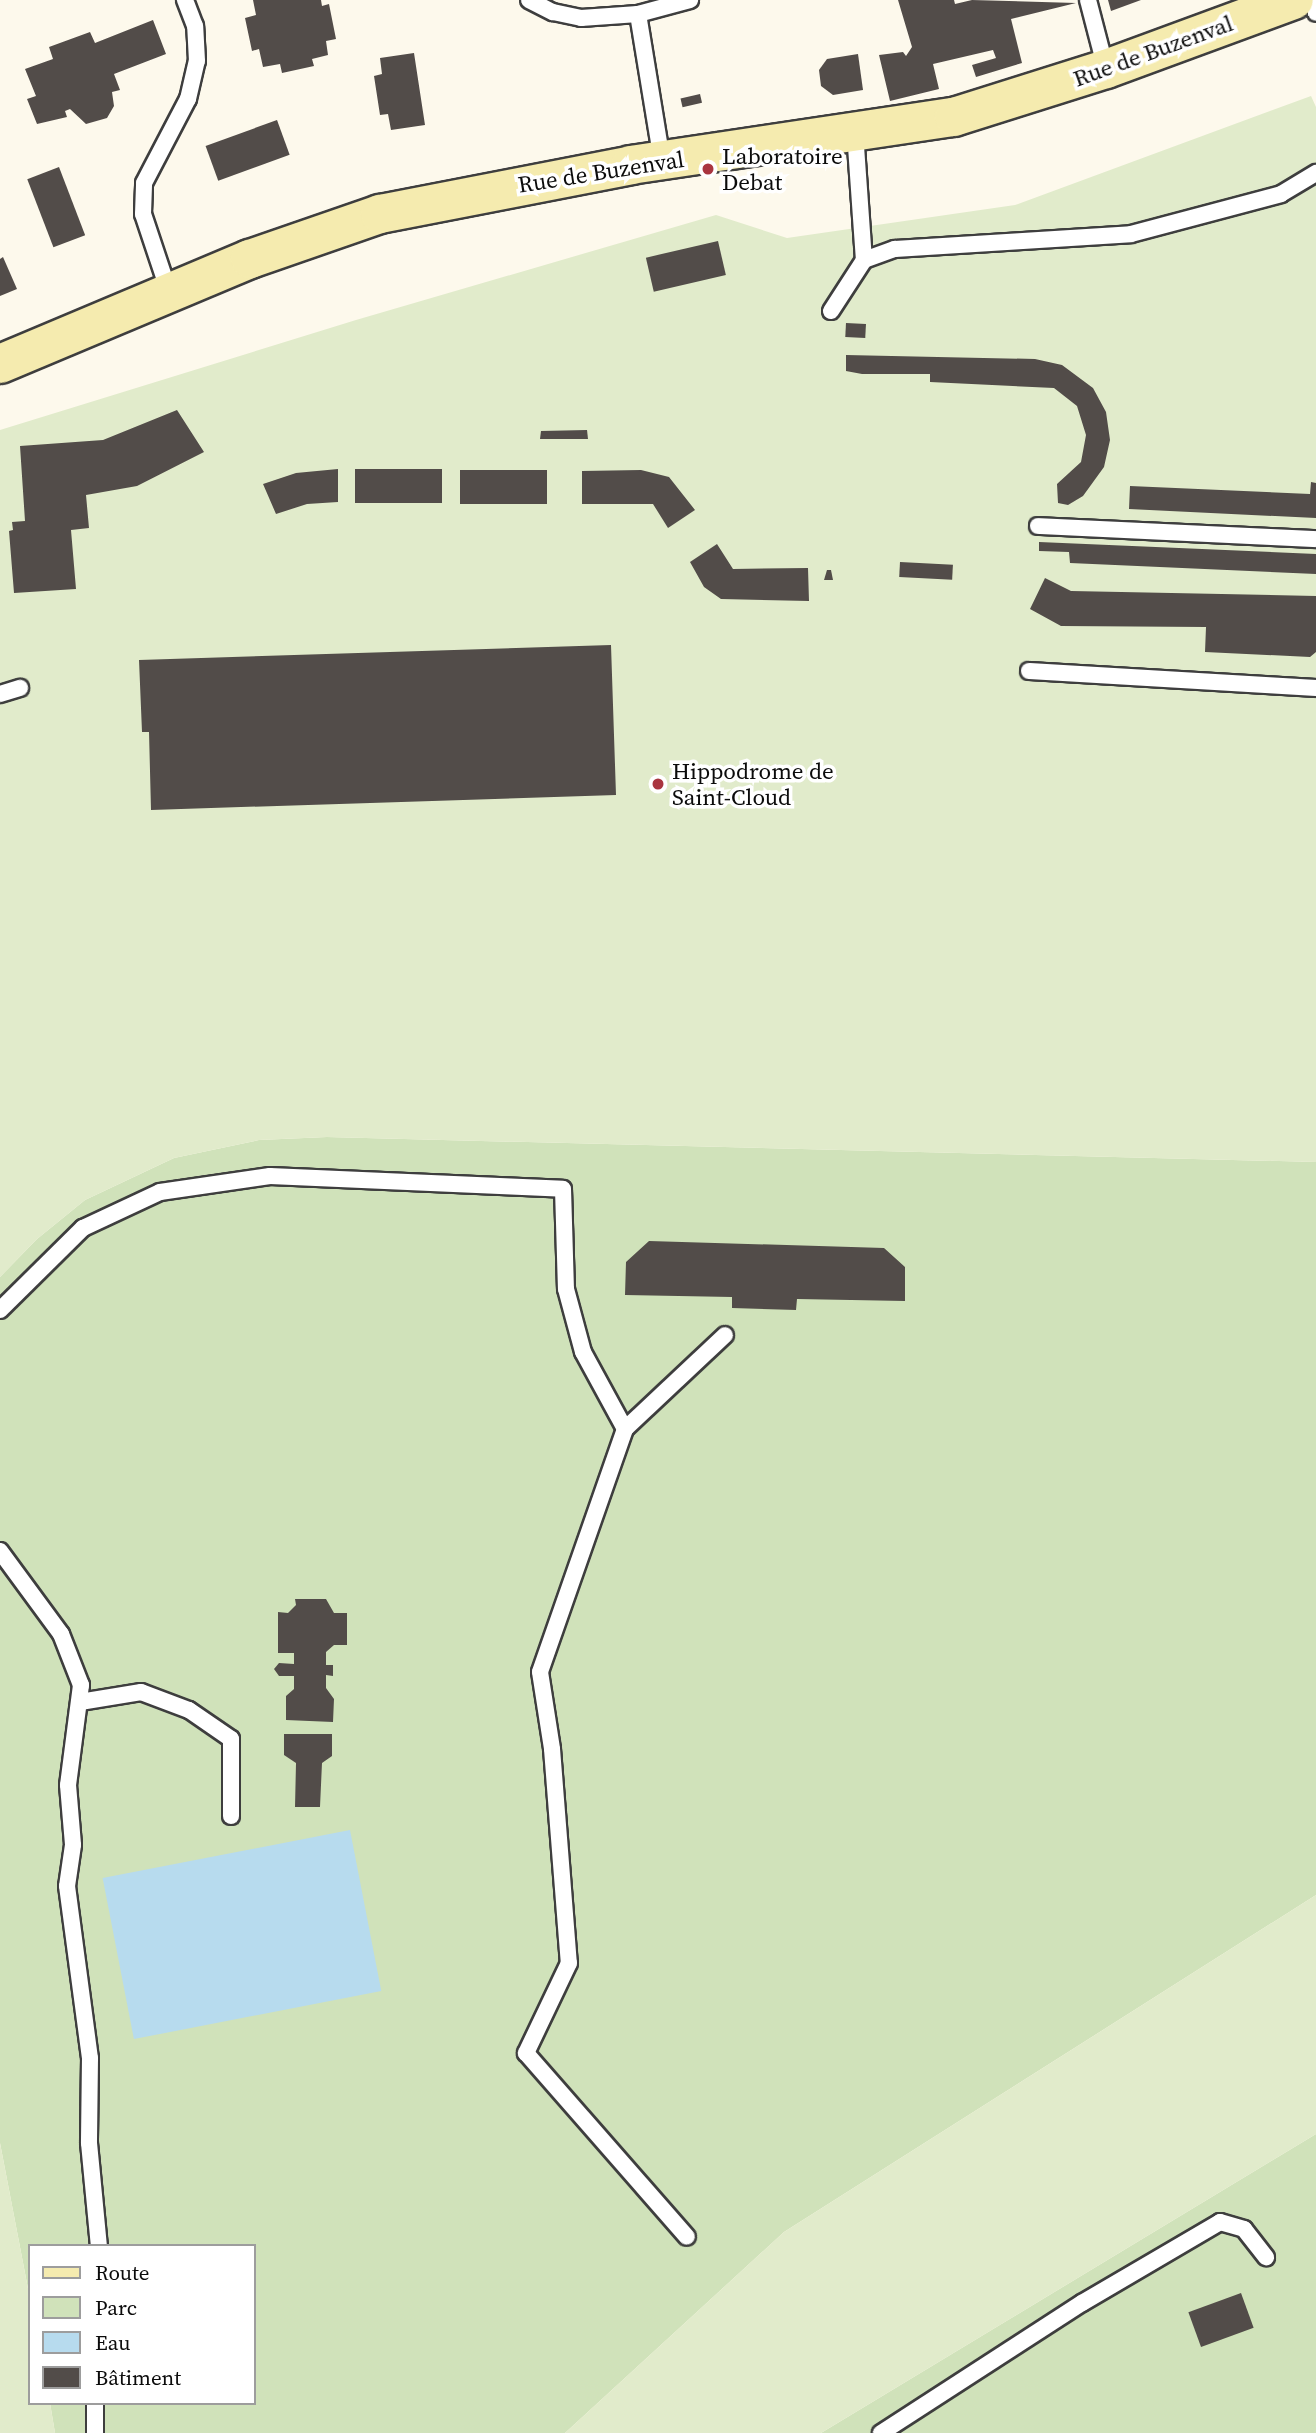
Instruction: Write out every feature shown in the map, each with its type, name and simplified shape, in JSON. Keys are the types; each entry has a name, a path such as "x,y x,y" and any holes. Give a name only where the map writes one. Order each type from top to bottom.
{"main road":[{"name":"Rue de Buzenval","path":"0,364 250,259 423,202 662,161 954,117 1106,69 1294,0"}],"lane":[{"path":"169,292 143,214 144,183 188,99 197,61 195,26 186,0"},
{"path":"529,0 553,12 581,18 638,14 690,0"},
{"path":"1088,0 1106,69"},
{"path":"1313,0 1316,13"},
{"path":"638,14 662,161"},
{"path":"831,311 864,260 855,132"},
{"path":"864,260 895,249 1131,234 1281,194 1316,173"},
{"path":"1038,526 1316,540"},
{"path":"1029,671 1316,688"},
{"path":"0,694 20,688"},
{"path":"0,1310 83,1228 160,1192 270,1176 563,1189 566,1289 583,1352 625,1429"},
{"path":"687,2237 526,2053 569,1964 552,1749 540,1672 625,1429 725,1335"},
{"path":"0,1551 61,1634 82,1685 68,1785 73,1845 67,1886 90,2058 89,2143 99,2244"},
{"path":"80,1702 141,1692 189,1710 231,1739 231,1816"},
{"path":"881,2433 1070,2311 1220,2222 1244,2229 1266,2257"},
{"path":"95,2405 95,2433"}],"green space":[{"name":"Hippodrome de Saint-Cloud","path":"1311,96 1316,107 1316,1162 327,1137 259,1140 174,1158 85,1200 37,1239 0,1277 0,430 356,320 716,215 787,238 1015,205"},
{"path":"327,1137 1316,1162 1316,1895 784,2232 565,2433 55,2433 50,2405 256,2405 256,2244 28,2244 28,2289 0,2143 0,1277 37,1239 85,1200 174,1158 259,1140"},
{"path":"1316,1895 1316,2134 821,2433 565,2433 784,2232"},
{"path":"1316,2134 1316,2433 821,2433"},
{"path":"0,2143 28,2289 28,2405 50,2405 55,2433 0,2433"}],"water":[{"path":"350,1830 381,1991 134,2039 103,1878"}],"building":[{"path":"253,0 321,0 322,6 329,4 336,39 326,41 328,55 312,59 314,66 282,73 280,64 263,67 259,49 252,51 245,18 256,15"},
{"path":"898,0 954,0 955,4 972,0 1076,3 1011,19 1022,63 976,77 972,65 996,58 993,50 933,64 939,89 890,101 879,55 903,52 906,56 912,47"},
{"path":"1108,0 1141,0 1111,11"},
{"path":"153,20 166,54 114,74 120,90 112,92 114,106 107,118 86,124 70,109 65,111 67,117 37,124 27,99 36,96 25,69 53,59 49,47 90,32 95,43"},
{"path":"414,53 425,125 391,130 388,114 380,115 374,76 382,74 380,58"},
{"path":"858,54 863,90 833,95 821,86 819,70 827,59"},
{"path":"700,94 702,103 683,107 681,98"},
{"path":"277,120 290,155 218,181 206,146"},
{"path":"59,167 85,235 53,247 27,179"},
{"path":"718,241 726,275 654,292 646,258"},
{"path":"3,257 17,289 0,296 0,259"},
{"path":"846,323 866,324 865,338 845,337"},
{"path":"846,355 1035,359 1062,365 1093,388 1106,412 1110,440 1104,467 1083,496 1068,505 1058,503 1057,484 1081,462 1086,435 1077,406 1054,388 930,382 930,374 862,374 846,371"},
{"path":"177,410 204,452 137,486 86,495 89,528 71,530 76,589 14,593 9,531 13,530 12,522 25,521 20,446 103,440"},
{"path":"587,430 588,439 540,439 541,431"},
{"path":"338,469 338,502 307,504 276,514 263,484 296,473"},
{"path":"355,469 442,469 442,503 355,503"},
{"path":"460,470 547,470 547,504 460,504"},
{"path":"641,470 669,477 695,510 668,528 653,504 582,504 582,471"},
{"path":"1311,482 1316,483 1316,518 1129,509 1130,486 1310,494"},
{"path":"1039,542 1316,554 1316,574 1070,563 1069,552 1039,551"},
{"path":"717,544 733,569 808,568 809,601 721,599 704,587 690,562"},
{"path":"900,562 953,565 952,580 899,577"},
{"path":"827,570 831,570 833,580 824,580"},
{"path":"1045,578 1071,591 1316,596 1316,652 1310,657 1205,652 1206,627 1061,626 1030,609"},
{"path":"611,645 616,795 151,810 149,732 142,732 139,660"},
{"path":"649,1241 884,1248 905,1267 905,1301 797,1299 796,1310 732,1308 732,1297 625,1295 626,1262"},
{"path":"295,1599 326,1599 334,1613 347,1613 347,1645 334,1645 326,1652 326,1665 333,1665 333,1676 326,1675 326,1688 334,1699 333,1722 286,1720 286,1696 294,1689 294,1676 279,1676 274,1669 279,1663 294,1664 294,1653 278,1653 278,1612 288,1613 296,1605"},
{"path":"284,1734 332,1734 332,1756 322,1763 320,1807 295,1807 296,1763 284,1755"},
{"path":"1241,2293 1254,2328 1201,2347 1188,2312"}],"place":[{"name":"Laboratoire Debat","path":"708,169"},
{"name":"Hippodrome de Saint-Cloud","path":"658,784"}]}
